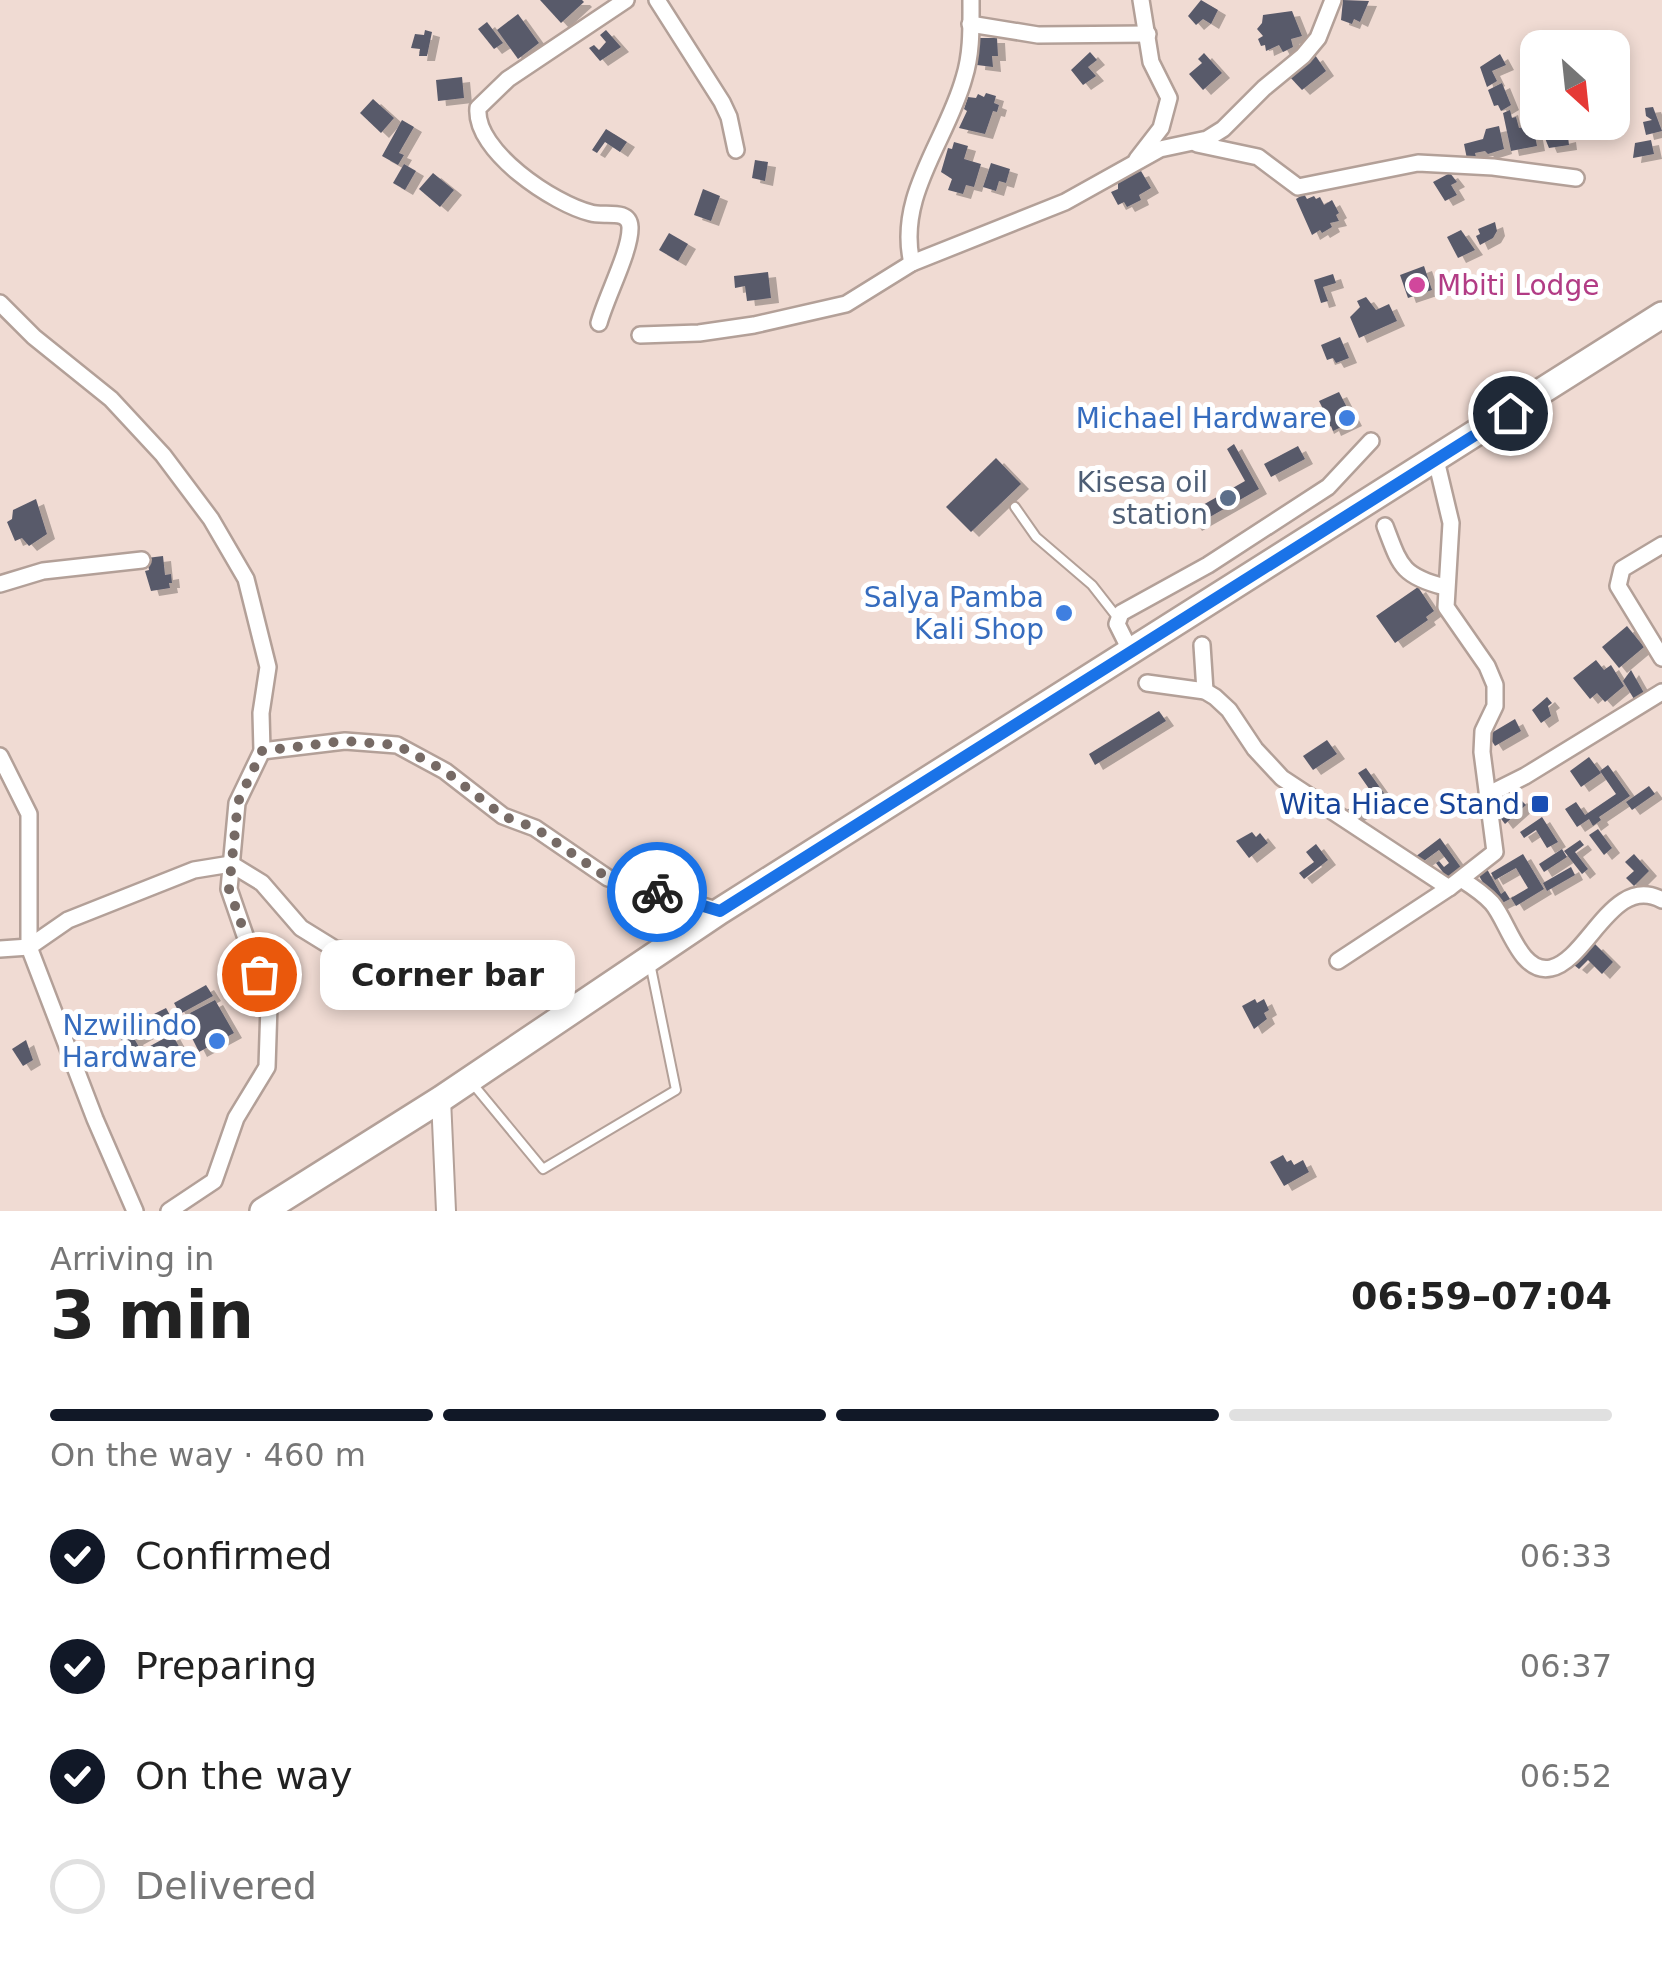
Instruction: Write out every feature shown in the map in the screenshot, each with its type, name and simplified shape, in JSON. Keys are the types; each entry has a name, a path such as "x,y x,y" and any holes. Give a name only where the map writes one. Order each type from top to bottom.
{"highway":[{"path":"263,1211 441,1099 720,911 1662,314"}],"street":[{"path":"600,323 630,227 627,219 623,215 592,214 516,173 481,130 478,108 508,79 626,0"},
{"path":"657,0 722,102 736,150"},
{"path":"912,263 907,240 910,210 964,78 971,0"},
{"path":"1132,167 1162,128 1169,98 1151,62 1142,0"},
{"path":"1196,144 1224,129 1303,56 1318,38 1333,0"},
{"path":"970,24 1038,35 1148,34"},
{"path":"640,335 699,333 754,325 846,304 912,263 1010,226 1132,167 1160,149 1196,144 1258,157 1298,186 1407,164 1461,165 1576,178"},
{"path":"0,302 34,336 111,399 194,496 246,580 268,667 261,713 262,751 238,802 229,889 269,1006 267,1066 236,1118 214,1181 169,1211"},
{"path":"1131,652 1117,618 1328,487 1371,440"},
{"path":"1338,960 1455,884 1495,852 1483,731 1496,706 1495,685 1487,666 1446,607 1451,523 1436,460"},
{"path":"1385,526 1400,566 1426,582 1445,586"},
{"path":"1662,545 1622,569 1618,586 1662,658"},
{"path":"0,584 43,571 142,560"},
{"path":"1202,646 1206,691"},
{"path":"1147,683 1206,691 1230,710 1256,749 1282,778 1492,903 1529,962 1541,969 1555,968 1568,960 1596,924 1632,898 1645,894 1662,900"},
{"path":"1487,795 1662,692"},
{"path":"262,751 344,741 397,745 445,771 503,816 535,828 608,878 720,911"},
{"path":"0,756 30,814 29,947 94,1119 136,1211"},
{"path":"0,948 29,947 68,920 194,870 231,864 262,883 301,928 335,949 402,958 429,978"},
{"path":"441,1099 446,1211"}],"lane":[{"path":"1016,507 1036,537 1092,585 1117,618"},
{"path":"470,1079 543,1170 676,1090 649,959"}],"building":[{"path":"540,0 582,0 584,2 561,23"},
{"path":"1201,0 1218,10 1211,24 1203,19 1196,25 1188,16"},
{"path":"1343,0 1369,1 1360,22 1341,20"},
{"path":"1292,11 1302,36 1291,39 1293,47 1283,52 1279,45 1266,51 1257,29 1263,15"},
{"path":"518,14 539,43 518,59 497,30"},
{"path":"487,22 503,43 494,49 478,29"},
{"path":"425,30 432,32 427,56 419,56 420,49 411,48 415,34 424,35"},
{"path":"606,30 621,47 600,61 589,48 594,45 599,50 606,42 600,35"},
{"path":"979,38 997,38 998,56 992,56 993,67 977,65"},
{"path":"1090,52 1097,60 1088,67 1096,76 1083,85 1071,70"},
{"path":"1204,53 1222,73 1203,90 1189,74 1202,63 1198,59"},
{"path":"1500,54 1506,65 1492,71 1497,81 1487,87 1480,67"},
{"path":"1315,55 1326,71 1302,90 1288,75"},
{"path":"462,77 464,98 438,101 436,80"},
{"path":"1502,83 1511,105 1501,111 1498,105 1494,106 1488,90"},
{"path":"986,93 996,96 994,103 999,105 985,134 959,128 968,97 984,97"},
{"path":"373,99 394,118 381,133 360,113"},
{"path":"1653,107 1662,131 1646,135 1643,122 1652,120 1646,116 1645,108"},
{"path":"1510,110 1512,118 1516,117 1520,140 1536,140 1537,146 1511,151 1503,113"},
{"path":"402,120 414,127 399,153 404,155 398,165 382,156"},
{"path":"1499,126 1504,149 1475,153 1476,157 1467,159 1464,144 1483,139 1486,129"},
{"path":"606,129 627,142 620,152 605,142 597,153 592,150"},
{"path":"1546,140 1568,140 1569,145 1549,148"},
{"path":"1651,140 1654,154 1633,158 1635,143"},
{"path":"954,142 968,146 964,159 981,164 974,187 966,185 963,194 948,190 952,179 941,172 948,148 952,149"},
{"path":"755,160 768,162 765,181 752,178"},
{"path":"991,163 1010,169 1006,183 999,181 996,191 983,187"},
{"path":"404,164 416,171 405,190 393,183"},
{"path":"1141,171 1151,188 1139,195 1141,200 1127,207 1124,202 1118,205 1111,192 1118,189 1118,180"},
{"path":"433,173 454,190 440,207 419,189"},
{"path":"1450,173 1457,182 1451,185 1457,195 1445,201 1433,182"},
{"path":"703,189 720,196 711,221 694,215"},
{"path":"1304,194 1307,199 1320,197 1324,205 1332,200 1339,221 1312,235 1296,199"},
{"path":"1495,222 1497,231 1493,238 1480,245 1478,229"},
{"path":"1461,230 1475,250 1458,258 1447,237"},
{"path":"669,233 688,244 678,261 659,250"},
{"path":"1424,266 1432,290 1408,298 1400,275"},
{"path":"768,272 771,298 747,301 745,286 735,288 734,276"},
{"path":"1333,274 1336,283 1323,287 1328,301 1321,303 1314,280"},
{"path":"1366,297 1376,310 1389,304 1397,321 1359,338 1350,317 1360,307 1357,301"},
{"path":"1340,337 1349,358 1336,363 1333,358 1327,360 1321,345"},
{"path":"1339,392 1354,421 1333,431 1331,426 1326,429 1323,421 1328,419 1319,401"},
{"path":"1234,444 1259,489 1194,526 1187,514 1245,481 1227,449"},
{"path":"1298,446 1305,459 1271,477 1264,464"},
{"path":"996,458 1021,484 971,532 946,507"},
{"path":"36,499 47,534 29,546 22,538 15,541 7,522 12,519 13,510"},
{"path":"163,556 165,575 171,574 172,583 170,588 151,591 145,571 149,570 147,558"},
{"path":"1418,587 1434,611 1426,617 1428,620 1395,643 1376,616"},
{"path":"1627,626 1644,647 1619,668 1602,647"},
{"path":"1596,660 1604,670 1611,665 1624,686 1605,702 1597,693 1590,699 1573,678"},
{"path":"1631,670 1644,693 1634,699 1623,681"},
{"path":"1547,697 1552,703 1548,706 1551,716 1541,723 1532,710"},
{"path":"1159,711 1166,721 1095,765 1089,754"},
{"path":"1515,719 1521,731 1495,746 1488,735"},
{"path":"1327,740 1337,754 1313,770 1303,756"},
{"path":"1589,757 1601,773 1581,787 1570,771"},
{"path":"1608,765 1630,796 1599,817 1601,820 1593,826 1589,819 1577,827 1565,809 1576,802 1585,815 1616,794 1600,771"},
{"path":"1366,768 1386,796 1352,819 1347,810 1372,793 1358,773"},
{"path":"1649,786 1655,794 1632,810 1626,802"},
{"path":"1519,798 1526,805 1505,824 1499,816"},
{"path":"1542,817 1558,842 1547,848 1536,830 1524,838 1520,832"},
{"path":"1598,829 1612,848 1604,855 1589,835"},
{"path":"1252,832 1256,837 1260,833 1268,843 1249,858 1236,841"},
{"path":"1440,838 1462,869 1448,879 1436,863 1439,861 1444,867 1449,863 1439,850 1420,864 1415,857"},
{"path":"1580,840 1584,845 1575,852 1588,869 1582,874 1564,851"},
{"path":"1316,844 1328,860 1304,879 1299,873 1314,862 1306,852"},
{"path":"1562,849 1567,857 1544,872 1539,864"},
{"path":"1523,854 1544,889 1516,906 1511,898 1528,888 1516,868 1495,880 1491,873"},
{"path":"1634,854 1649,871 1634,886 1626,878 1634,871 1625,862"},
{"path":"1571,867 1575,875 1547,891 1543,883"},
{"path":"1487,869 1501,894 1505,891 1510,899 1496,906 1478,874"},
{"path":"1595,944 1613,962 1602,974 1588,960 1579,969 1574,965"},
{"path":"206,985 213,996 180,1014 174,1003"},
{"path":"1255,999 1257,1003 1264,999 1269,1010 1264,1013 1267,1019 1254,1029 1242,1006"},
{"path":"215,1000 234,1033 199,1052 191,1036 200,1030 190,1013"},
{"path":"166,1008 176,1026 164,1033 154,1014"},
{"path":"149,1023 153,1030 135,1040 143,1054 132,1060 118,1034"},
{"path":"172,1034 182,1052 153,1067 143,1050"},
{"path":"26,1040 33,1060 23,1066 12,1049"},
{"path":"1283,1155 1294,1165 1303,1160 1309,1172 1284,1186 1270,1162"}],"way so far":[{"path":"259,974 229,889 238,802 262,751 344,741 397,745 445,771 503,816 535,828 608,878 657,892"}],"place":[{"name":"Mbiti Lodge","path":"1417,285"},
{"name":"Michael Hardware","path":"1347,418"},
{"name":"Kisesa oil station","path":"1228,498"},
{"name":"Salya Pamba Kali Shop","path":"1064,613"},
{"name":"Wita Hiace Stand","path":"1540,804"},
{"name":"Corner bar","path":"259,974"},
{"name":"Nzwilindo Hardware","path":"217,1041"}],"route":[{"path":"657,892 720,911 1510,413"}]}
